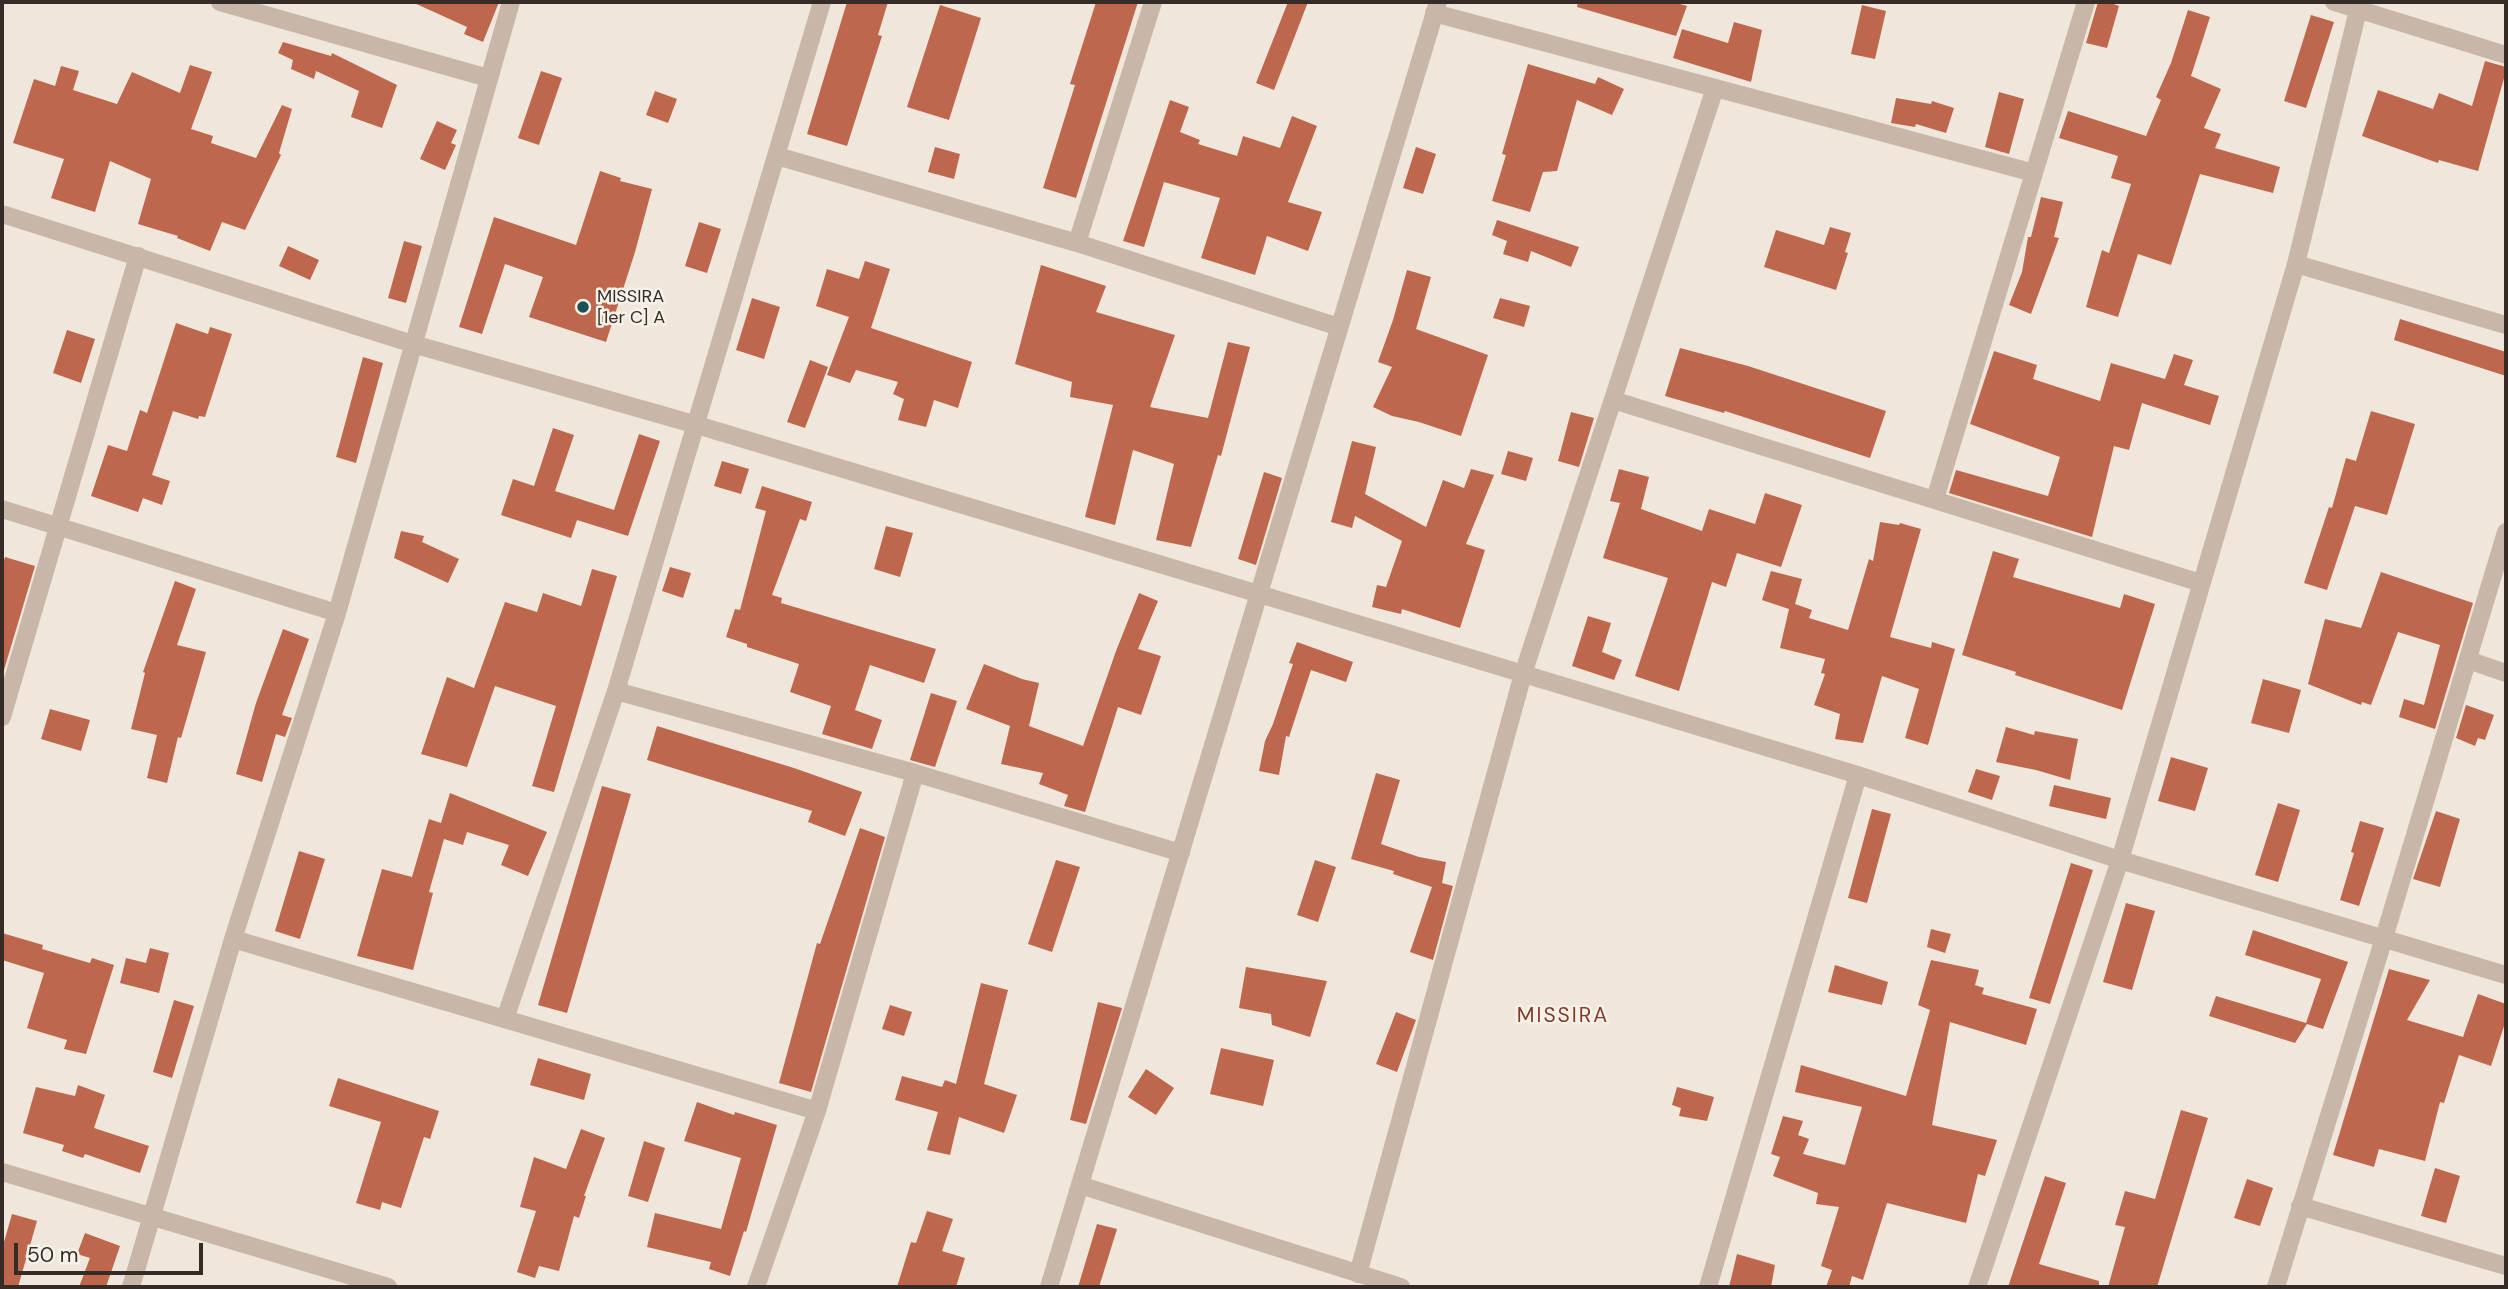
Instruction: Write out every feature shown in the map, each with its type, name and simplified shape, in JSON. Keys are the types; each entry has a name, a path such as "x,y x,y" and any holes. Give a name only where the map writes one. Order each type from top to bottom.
{"street":[{"path":"131,1287 233,939 337,613 511,2"},
{"path":"505,1019 616,691 822,2"},
{"path":"1077,243 1153,2"},
{"path":"1935,499 2086,2"},
{"path":"2334,2 2359,5 2506,55"},
{"path":"226,3 488,78"},
{"path":"1978,1287 2120,860 2296,264 2359,5"},
{"path":"1049,1287 1436,7 1715,88 2034,173"},
{"path":"1358,1274 1523,674 1715,88"},
{"path":"777,156 1077,243 1339,327"},
{"path":"2,214 413,344 697,425 1259,594 1858,775 2120,860 2506,975"},
{"path":"2,717 138,256"},
{"path":"2296,264 2506,325"},
{"path":"1613,400 2201,583"},
{"path":"2,509 337,613"},
{"path":"2276,1287 2506,532"},
{"path":"2468,660 2506,673"},
{"path":"616,691 915,773 1181,853"},
{"path":"756,1287 817,1111 915,773"},
{"path":"1708,1287 1858,775"},
{"path":"233,939 817,1111"},
{"path":"2,1172 388,1287"},
{"path":"1080,1185 1401,1287"},
{"path":"2300,1206 2506,1266"}],"building":[{"path":"412,2 499,2 483,42 464,34 467,27"},
{"path":"847,2 888,2 878,35 882,36 847,146 807,134"},
{"path":"1096,2 1138,2 1076,198 1043,188 1075,85 1070,84"},
{"path":"1288,2 1308,2 1274,90 1256,83"},
{"path":"1578,2 1673,2 1687,6 1676,36 1577,7"},
{"path":"2098,2 2119,6 2107,48 2086,43"},
{"path":"940,5 981,18 949,120 907,107"},
{"path":"1862,5 1886,11 1875,59 1851,54"},
{"path":"2188,10 2210,17 2191,76 2221,89 2204,128 2221,134 2215,148 2280,167 2273,193 2200,174 2171,265 2138,254 2118,317 2086,307 2102,250 2109,253 2131,184 2111,178 2118,156 2059,138 2068,111 2146,136 2161,100 2156,97 2171,63"},
{"path":"2311,15 2334,22 2306,108 2284,101"},
{"path":"1734,22 1762,30 1751,82 1673,58 1682,29 1728,43"},
{"path":"283,42 331,56 332,53 397,85 382,128 351,117 359,91 316,71 314,79 291,69 293,60 278,53"},
{"path":"2485,61 2506,67 2506,71 2478,171 2439,160 2438,163 2362,136 2378,90 2433,109 2439,93 2472,106"},
{"path":"1528,64 1595,84 1598,77 1624,89 1612,115 1577,100 1557,171 1543,172 1530,212 1492,201 1506,155 1502,154"},
{"path":"190,65 212,72 191,129 213,136 211,143 256,158 282,105 292,109 279,153 281,155 245,230 222,222 210,251 177,238 178,236 138,224 151,179 110,161 95,212 51,198 64,159 13,143 34,79 55,86 61,66 79,71 73,90 117,104 132,72 180,93"},
{"path":"541,71 562,78 539,145 518,138"},
{"path":"655,91 677,99 668,123 646,115"},
{"path":"1999,92 2024,99 2009,154 1985,147"},
{"path":"1896,98 1931,104 1932,101 1954,108 1946,133 1916,124 1915,127 1891,123"},
{"path":"1170,100 1189,107 1180,132 1200,140 1198,144 1237,156 1243,136 1280,148 1292,116 1317,126 1288,202 1322,212 1308,251 1267,236 1255,275 1201,258 1220,198 1164,182 1144,247 1123,241"},
{"path":"437,121 457,130 451,143 456,145 445,170 420,159"},
{"path":"935,147 960,154 954,179 928,172"},
{"path":"1416,147 1436,154 1423,194 1403,188"},
{"path":"600,171 621,178 620,181 652,189 606,342 529,317 543,277 505,264 482,334 459,327 494,217 576,245"},
{"path":"2041,197 2063,202 2054,237 2059,238 2031,314 2009,305 2022,272 2028,237 2031,237"},
{"path":"1497,220 1579,247 1571,267 1531,251 1528,262 1503,254 1507,241 1492,235"},
{"path":"699,222 721,229 707,273 685,266"},
{"path":"1830,227 1851,233 1845,252 1848,253 1836,290 1764,267 1776,230 1824,245"},
{"path":"404,241 422,246 406,303 388,298"},
{"path":"288,246 319,260 310,280 279,266"},
{"path":"865,261 890,269 871,328 972,362 958,408 934,400 926,427 898,420 904,399 893,394 898,382 856,370 850,383 827,375 849,317 816,306 827,269 859,279"},
{"path":"1041,265 1106,286 1096,312 1175,335 1150,407 1208,418 1228,342 1250,347 1221,456 1218,455 1191,547 1156,540 1174,464 1133,450 1115,525 1085,517 1113,405 1070,397 1072,382 1015,364"},
{"path":"1407,270 1431,277 1416,329 1488,355 1461,436 1392,416 1373,407 1392,367 1378,362"},
{"path":"752,298 780,307 764,359 736,350"},
{"path":"1500,298 1530,306 1524,327 1493,318"},
{"path":"2400,319 2506,352 2506,376 2394,340"},
{"path":"176,323 208,334 210,327 232,334 205,417 199,416 198,419 173,411 152,475 170,481 162,505 143,498 138,512 91,496 108,445 127,451 140,410 147,413"},
{"path":"67,330 95,339 81,383 53,373"},
{"path":"1680,348 1748,366 1886,411 1870,458 1725,411 1724,413 1665,396"},
{"path":"1994,351 2037,365 2033,379 2100,401 2111,363 2165,379 2174,354 2193,360 2184,385 2219,396 2210,425 2142,403 2129,450 2114,446 2092,537 1949,493 1956,470 2048,496 2060,457 1970,424"},
{"path":"363,357 383,363 356,463 336,457"},
{"path":"810,360 828,367 805,428 787,422"},
{"path":"2371,411 2415,424 2387,515 2355,506 2327,590 2304,583 2329,507 2332,508 2346,458 2356,461"},
{"path":"1571,412 1594,418 1579,467 1558,461"},
{"path":"553,428 574,435 555,491 614,510 639,434 660,441 628,536 577,520 571,538 501,515 513,479 534,486"},
{"path":"1352,441 1376,447 1365,494 1426,527 1443,480 1464,488 1471,469 1494,475 1466,544 1485,550 1460,628 1402,609 1401,614 1372,607 1377,585 1386,587 1402,541 1355,516 1352,528 1331,522"},
{"path":"1508,451 1533,458 1526,481 1501,474"},
{"path":"722,461 749,469 741,494 714,486"},
{"path":"1619,469 1649,477 1641,509 1702,531 1709,509 1755,524 1765,493 1802,505 1781,567 1737,553 1726,587 1712,582 1679,691 1635,676 1668,578 1603,558 1620,503 1610,501"},
{"path":"1264,472 1282,478 1256,565 1238,559"},
{"path":"762,486 812,502 806,521 800,519 772,595 782,598 781,603 936,649 924,683 870,665 855,710 882,720 872,749 822,734 831,706 790,692 799,664 726,637 735,609 740,610 766,511 755,508"},
{"path":"1880,522 1900,523 1921,529 1890,637 1931,648 1932,642 1955,649 1928,745 1905,738 1919,689 1882,676 1863,743 1835,739 1840,714 1814,705 1825,674 1821,673 1825,659 1780,648 1789,609 1762,600 1771,571 1802,579 1795,604 1812,610 1809,618 1848,630 1869,559 1873,561"},
{"path":"886,526 913,533 900,577 874,569"},
{"path":"401,531 424,536 422,542 459,559 448,583 394,558"},
{"path":"1993,551 2019,559 2013,577 2120,608 2124,594 2155,604 2122,710 1962,655"},
{"path":"5,557 35,566 4,670 2,567"},
{"path":"670,567 691,573 683,598 662,591"},
{"path":"592,569 617,576 554,792 532,786 556,706 495,686 467,767 421,754 447,677 474,688 505,602 537,612 543,593 581,606"},
{"path":"2381,572 2473,603 2435,729 2399,717 2404,699 2424,705 2440,645 2398,632 2371,705 2362,702 2361,705 2308,684 2325,619 2361,628"},
{"path":"175,581 196,589 177,645 206,652 181,738 178,737 167,783 147,778 157,735 131,729 145,673 143,672"},
{"path":"1139,593 1158,601 1138,649 1161,656 1141,715 1118,707 1085,812 1064,806 1068,795 1039,784 1043,773 1001,764 1010,726 966,709 984,664 1039,683 1029,726 1083,746"},
{"path":"1588,616 1611,623 1602,652 1622,660 1614,680 1572,666"},
{"path":"283,629 309,639 282,715 292,718 285,737 276,734 262,782 236,774 256,703"},
{"path":"1297,642 1353,662 1346,682 1311,670 1289,737 1286,736 1279,775 1259,771 1265,741 1293,664 1289,663"},
{"path":"2263,679 2301,690 2289,733 2251,723"},
{"path":"931,693 957,701 935,767 910,760"},
{"path":"2466,705 2494,715 2485,740 2478,738 2475,746 2456,738"},
{"path":"50,709 90,720 81,751 41,739"},
{"path":"657,726 862,792 845,836 808,822 812,811 647,760"},
{"path":"2006,727 2034,735 2035,731 2078,739 2070,780 1996,762"},
{"path":"2171,757 2208,768 2195,811 2158,801"},
{"path":"1976,769 2000,776 1992,800 1968,792"},
{"path":"1376,773 1400,780 1381,844 1419,857 1446,862 1442,883 1453,886 1433,960 1410,952 1432,887 1393,874 1394,871 1351,859"},
{"path":"2054,785 2111,798 2106,819 2049,806"},
{"path":"602,786 631,794 567,1013 538,1005"},
{"path":"450,793 547,832 528,876 501,865 509,845 467,832 463,845 444,839 429,892 433,893 413,970 357,956 382,869 412,877 429,819 441,823"},
{"path":"2278,803 2300,810 2278,882 2255,875"},
{"path":"1872,809 1891,814 1867,903 1848,898"},
{"path":"2436,811 2460,819 2440,887 2413,879"},
{"path":"2360,821 2384,828 2359,906 2340,900"},
{"path":"860,828 885,837 811,1092 779,1083 817,943 820,944"},
{"path":"299,851 325,859 300,939 275,931"},
{"path":"1056,860 1080,867 1052,952 1028,944"},
{"path":"1315,860 1336,867 1318,922 1297,915"},
{"path":"2071,863 2093,870 2050,1004 2029,998"},
{"path":"2126,903 2155,911 2132,990 2103,982"},
{"path":"1931,929 1951,934 1945,953 1927,947"},
{"path":"2253,930 2348,962 2323,1029 2307,1024 2295,1043 2209,1016 2216,996 2306,1023 2321,979 2245,955"},
{"path":"2,933 43,945 42,949 90,963 92,958 114,965 86,1054 64,1049 67,1040 27,1028 44,973 2,960"},
{"path":"150,948 169,953 159,993 120,983 126,958 146,963"},
{"path":"1931,960 1979,970 1975,985 1984,988 1982,994 2037,1009 2026,1045 1950,1022 1932,1125 1997,1140 1985,1176 1978,1174 1966,1223 1887,1203 1863,1280 1852,1276 1849,1287 1826,1287 1832,1270 1821,1266 1839,1207 1816,1204 1818,1193 1773,1176 1780,1157 1771,1154 1783,1116 1803,1121 1798,1135 1809,1139 1803,1154 1845,1165 1862,1107 1795,1092 1801,1065 1906,1096 1930,1010 1918,1005"},
{"path":"1835,965 1888,982 1882,1005 1828,992"},
{"path":"1246,967 1327,981 1310,1037 1272,1025 1271,1014 1239,1008"},
{"path":"2389,969 2430,980 2407,1020 2463,1037 2478,994 2506,1004 2506,1020 2491,1066 2459,1055 2444,1103 2440,1102 2425,1161 2379,1149 2374,1167 2333,1155"},
{"path":"981,983 1008,990 984,1084 1017,1095 1004,1133 959,1117 950,1155 927,1150 938,1112 895,1100 902,1076 942,1087 945,1080 956,1084"},
{"path":"174,1000 194,1006 172,1078 153,1072"},
{"path":"1098,1002 1122,1008 1086,1124 1070,1120"},
{"path":"890,1005 912,1012 904,1036 882,1029"},
{"path":"1396,1012 1416,1020 1397,1072 1376,1064"},
{"path":"1221,1048 1274,1060 1263,1106 1210,1094"},
{"path":"538,1058 591,1074 584,1100 530,1085"},
{"path":"1146,1069 1174,1088 1156,1115 1128,1097"},
{"path":"338,1078 439,1111 430,1139 424,1137 401,1208 382,1202 380,1210 356,1203 381,1122 329,1106"},
{"path":"78,1085 105,1095 94,1128 149,1146 140,1173 85,1154 83,1158 62,1151 64,1145 23,1133 36,1087 75,1096"},
{"path":"1677,1087 1714,1097 1707,1121 1679,1116 1681,1108 1672,1105"},
{"path":"697,1102 734,1115 735,1112 777,1125 746,1232 744,1231 730,1276 709,1269 711,1262 647,1247 655,1213 721,1229 741,1158 684,1141"},
{"path":"2181,1110 2208,1118 2157,1287 2108,1287 2125,1227 2115,1225 2125,1191 2155,1199"},
{"path":"581,1129 605,1138 579,1218 574,1216 559,1271 539,1266 535,1278 517,1272 536,1211 520,1207 534,1157 566,1169"},
{"path":"644,1141 665,1148 648,1202 628,1196"},
{"path":"2435,1168 2460,1176 2446,1223 2421,1216"},
{"path":"2045,1176 2066,1183 2039,1264 2099,1281 2099,1287 2008,1287"},
{"path":"2247,1179 2273,1188 2260,1226 2234,1218"},
{"path":"927,1211 953,1219 942,1251 965,1258 956,1287 897,1287 911,1242 916,1243"},
{"path":"12,1214 37,1221 18,1287 2,1287 2,1249"},
{"path":"1097,1224 1117,1229 1099,1287 1078,1287"},
{"path":"85,1233 120,1246 106,1287 79,1287 90,1258 77,1254"},
{"path":"1737,1254 1775,1265 1771,1287 1729,1287"}],"place":[{"name":"MISSIRA [1er C] A","path":"583,307"}],"district":[{"name":"MISSIRA","path":"1563,1016"}]}
